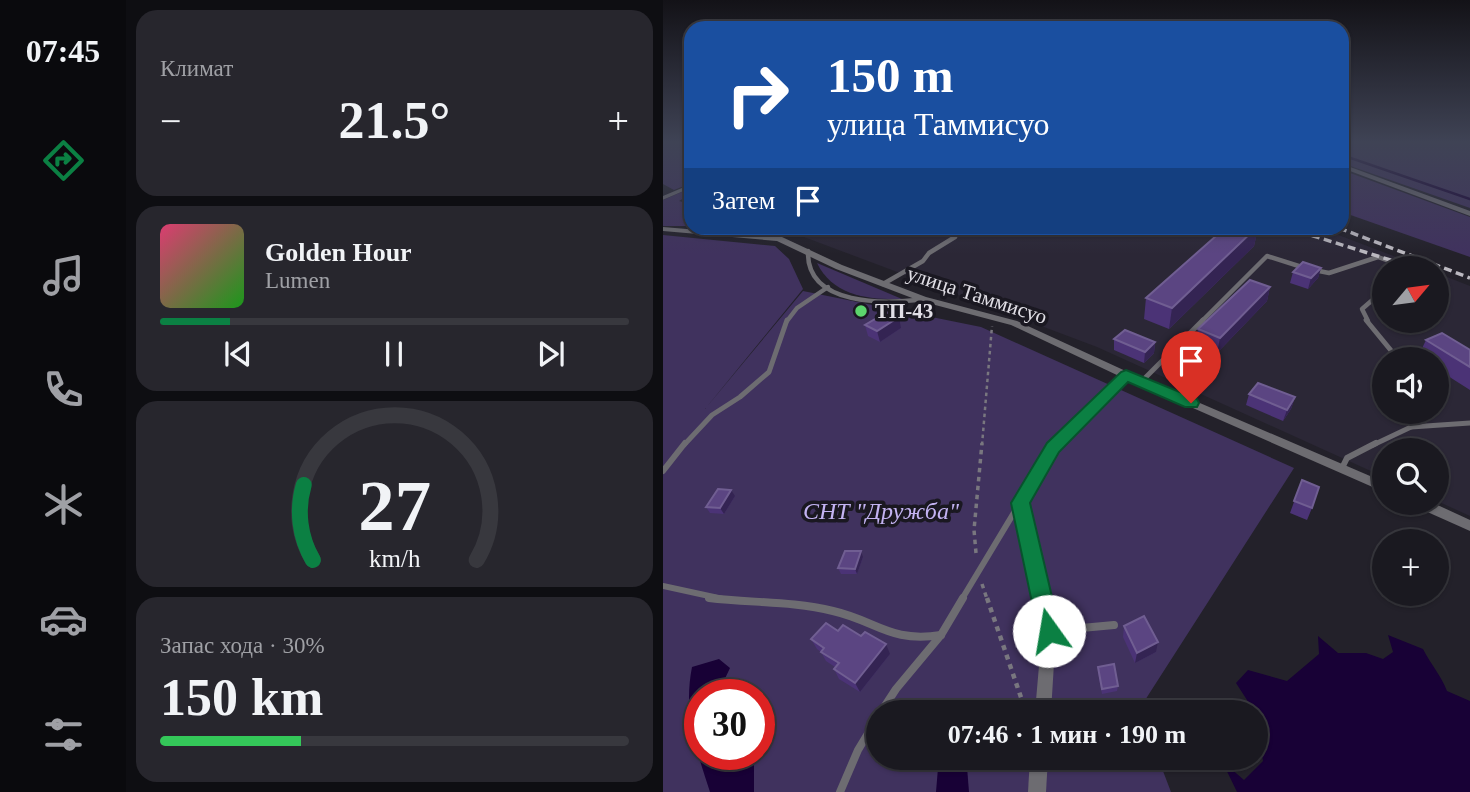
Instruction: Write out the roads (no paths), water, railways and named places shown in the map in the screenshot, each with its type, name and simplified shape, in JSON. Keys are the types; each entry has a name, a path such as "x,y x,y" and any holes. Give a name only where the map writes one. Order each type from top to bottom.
{"street":[{"path":"1379,180 1470,214"},
{"name":"улица Таммисуо","path":"663,229 684,230"},
{"name":"улица Таммисуо","path":"743,235 779,239 839,267 923,299 1014,323 1141,382 1372,482"},
{"path":"1044,700 1049,631 1020,503 1053,448 1126,375"},
{"path":"1446,515 1470,526"},
{"path":"1037,792 1038,770"}],"lane":[{"path":"663,198 684,189"},
{"path":"883,284 923,261 929,253 955,237"},
{"path":"808,251 810,268 828,287 854,300 874,303 923,299"},
{"path":"1141,382 1267,256 1329,273 1372,259"},
{"path":"663,471 695,431 712,415 740,397 769,372 787,320 797,308 828,287"},
{"path":"1372,300 1362,309 1364,317 1372,327"},
{"path":"1377,333 1388,347"},
{"path":"1342,468 1347,458 1411,426 1470,423"},
{"path":"889,700 941,635 1020,503"},
{"path":"663,586 689,596 834,611 890,636 918,640 941,635"},
{"path":"1049,631 1114,625"},
{"path":"840,792 866,737"}],"waterway":[{"path":"1415,180 1470,199"}],"railway":[{"path":"1349,232 1470,278"},
{"path":"1310,235 1378,256"}],"place":[{"name":"ТП-43","path":"861,311"}],"park label":[{"name":"СНТ \"Дружба\"","path":"881,511"}]}
